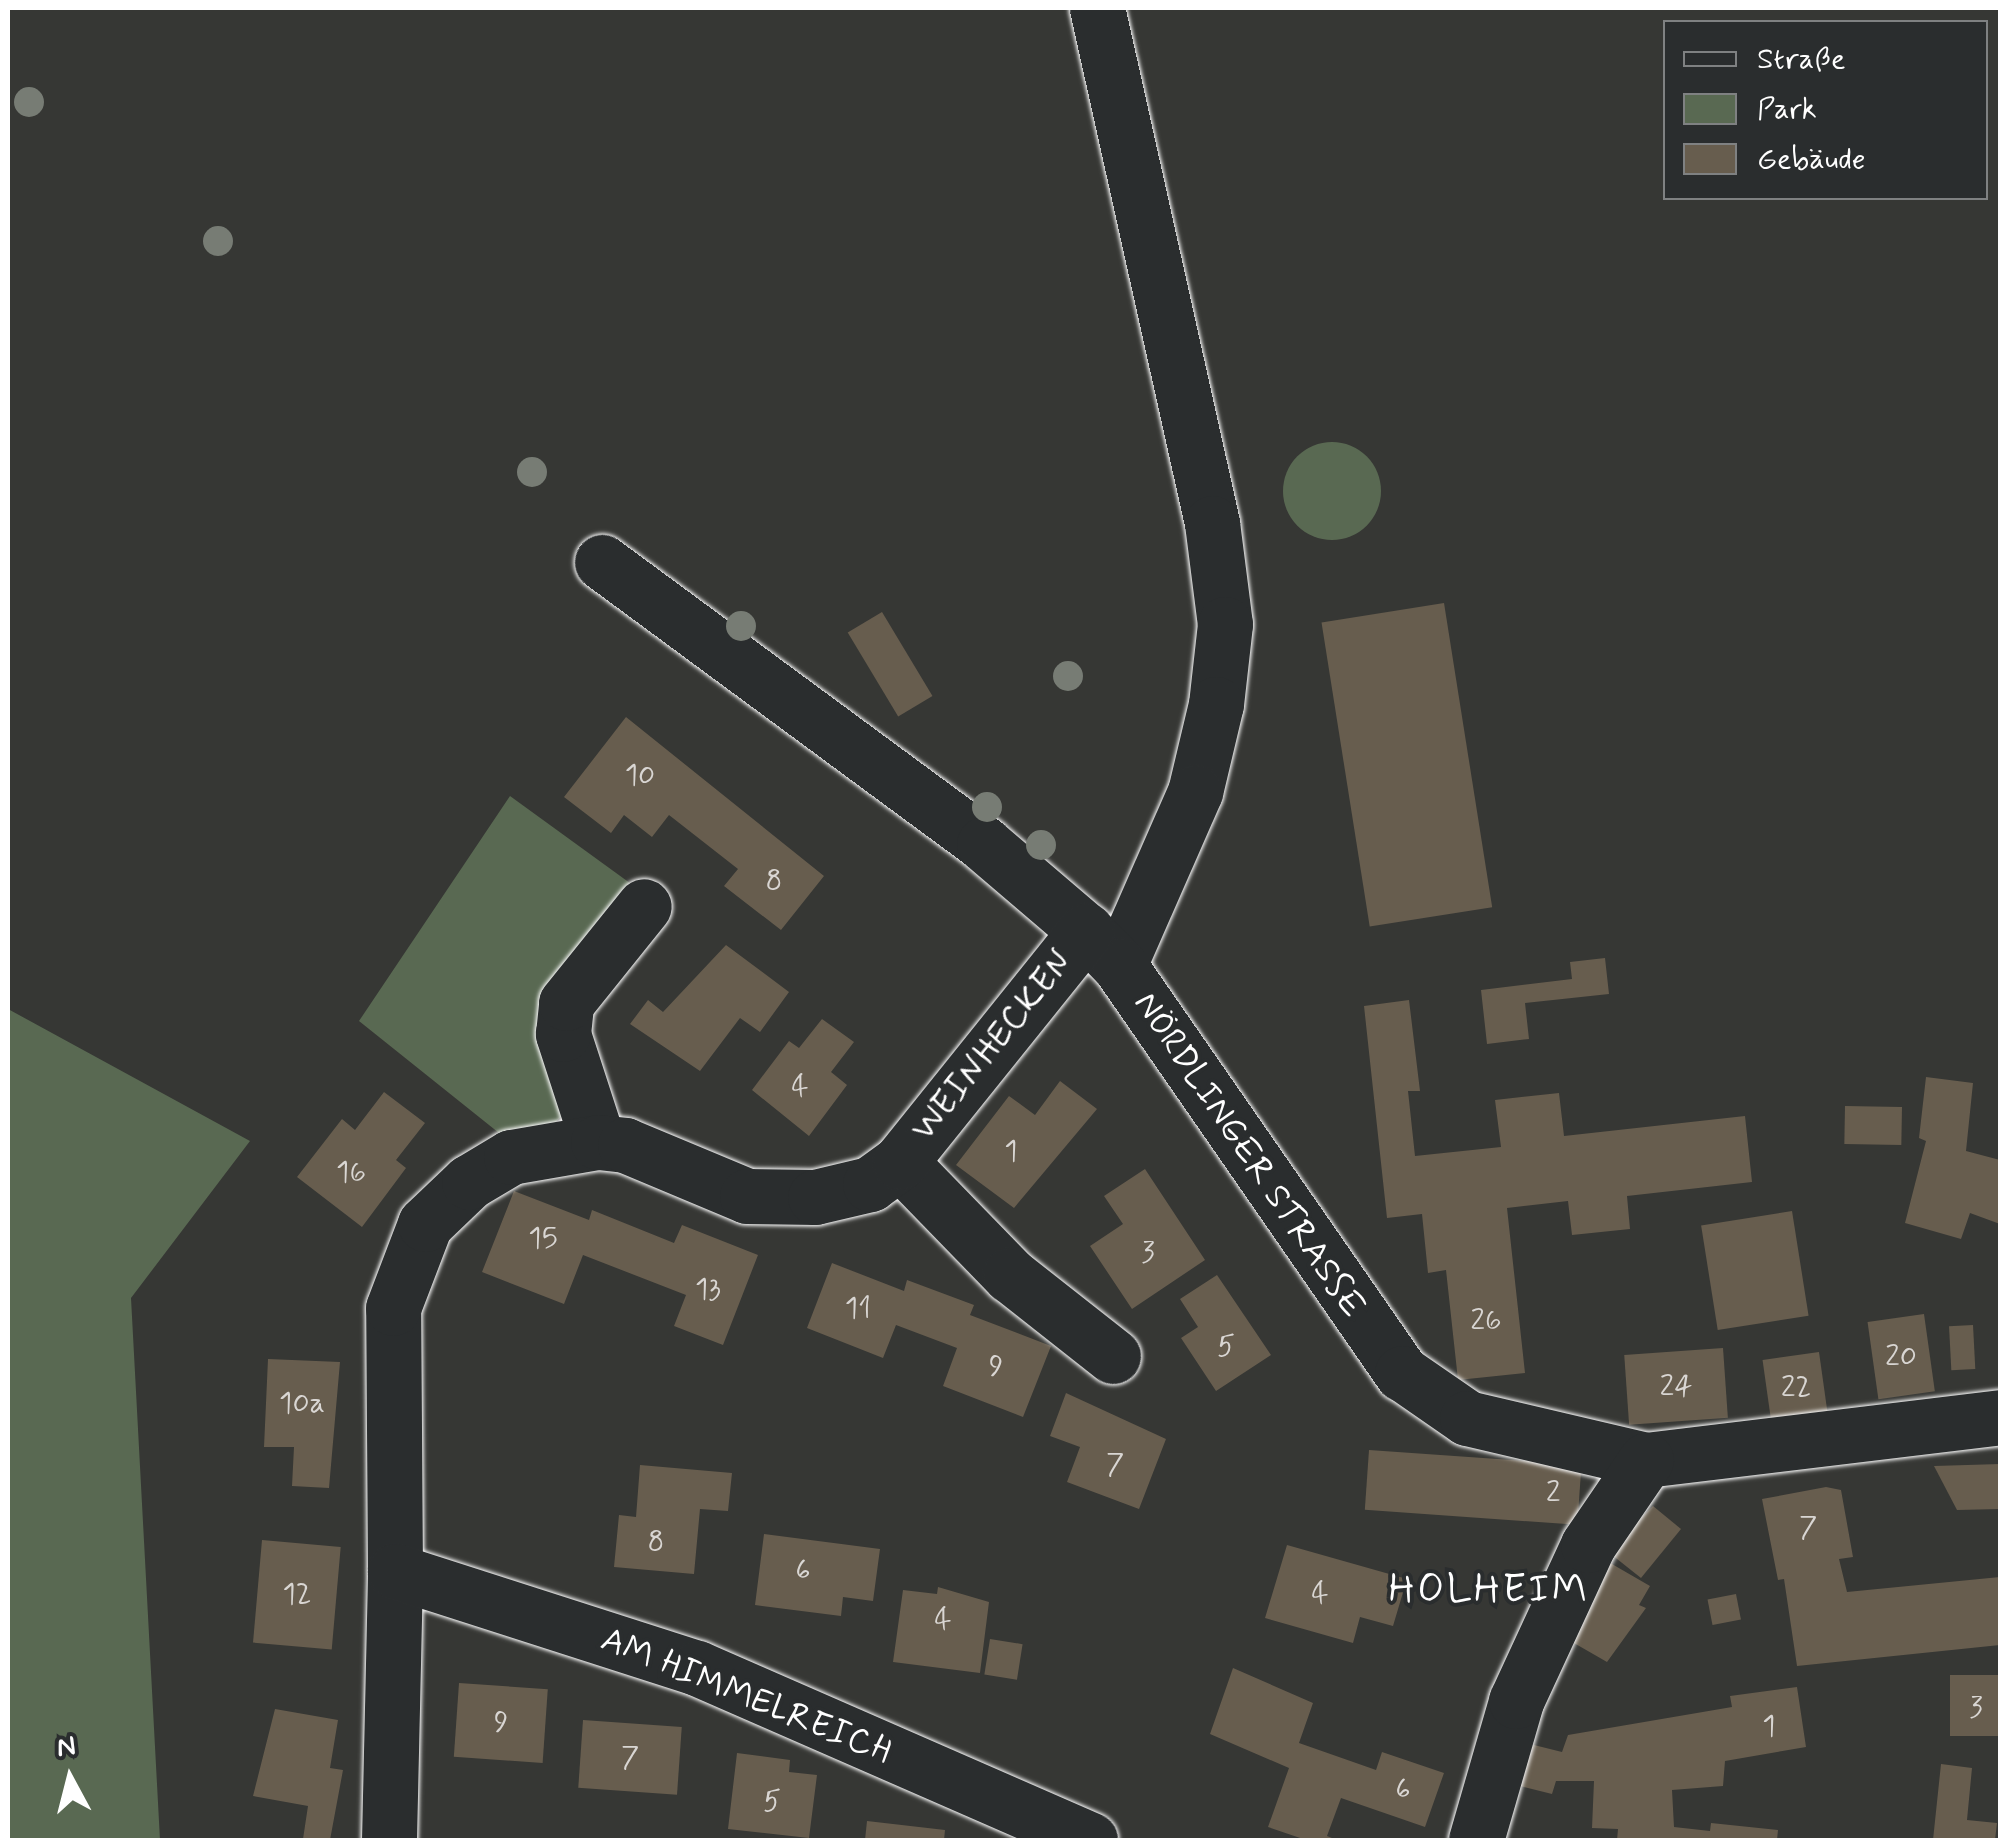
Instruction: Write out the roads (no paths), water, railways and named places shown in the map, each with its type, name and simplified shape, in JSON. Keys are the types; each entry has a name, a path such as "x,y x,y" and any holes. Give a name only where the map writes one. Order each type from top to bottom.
{"street":[{"name":"WEINHECKEN","path":"395,1570 392,1308 425,1224 469,1182 511,1158 598,1142 624,1145 747,1196 815,1196 870,1184 900,1162 1102,948 1195,792 1216,704 1225,624 1212,522 1098,8"},
{"name":"NÖRDLINGER STRASSE","path":"602,562 984,844 1102,948 1402,1372 1467,1418 1646,1460 2000,1417"},
{"path":"598,1142 563,1034 566,1003 644,906"},
{"name":"WEINHECKEN","path":"900,1162 1010,1274 1113,1356"},
{"path":"1476,1840 1516,1702 1588,1544 1646,1460"},
{"path":"390,1840 395,1570"},
{"name":"AM HIMMELREICH","path":"395,1570 697,1668 1090,1840"}],"district":[{"name":"HOLHEIM","path":"1489,1590"}]}
